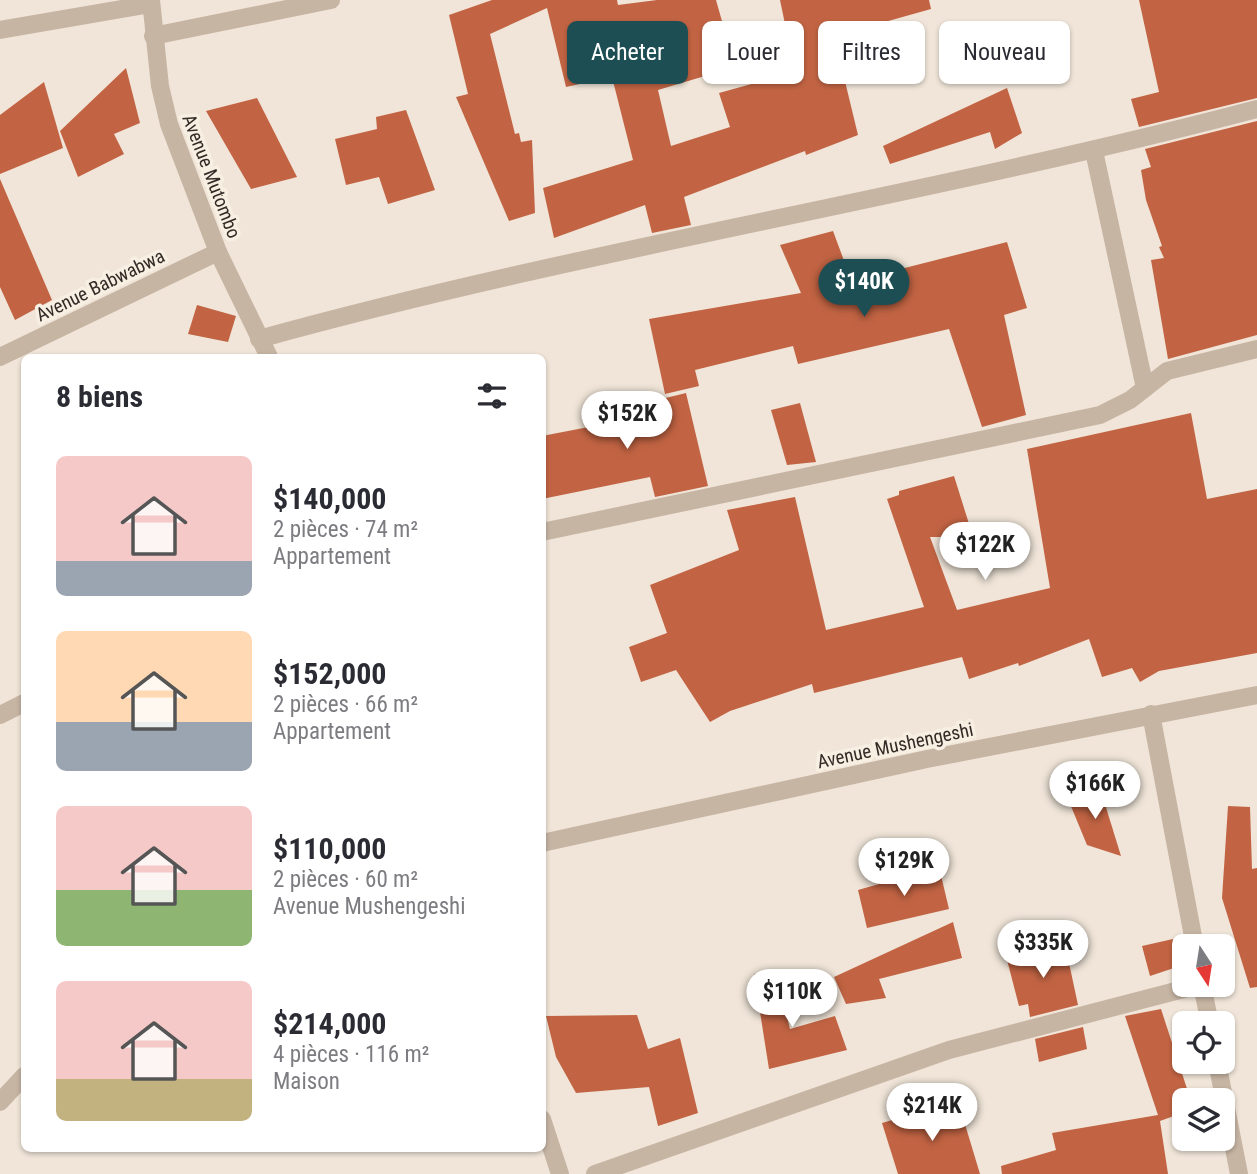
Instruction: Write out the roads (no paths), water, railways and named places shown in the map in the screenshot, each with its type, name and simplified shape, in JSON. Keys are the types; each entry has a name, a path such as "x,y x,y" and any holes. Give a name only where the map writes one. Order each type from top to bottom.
{"street":[{"path":"153,36 331,0"},
{"path":"0,30 151,2"},
{"name":"Avenue Mutombo","path":"151,2 153,36 169,124 218,252 267,354"},
{"path":"259,339 362,311 523,274 1094,151 1257,109"},
{"path":"1094,151 1145,388"},
{"name":"Avenue Babwabwa","path":"0,357 218,252"},
{"path":"546,531 1100,415 1117,408 1167,371 1257,349"},
{"name":"Avenue Mushengeshi","path":"546,842 927,759 1257,695"},
{"path":"0,715 21,704"},
{"path":"1151,714 1193,934"},
{"path":"594,1174 949,1050 1172,992"},
{"path":"1219,1074 1239,1174"},
{"path":"0,1102 21,1079"},
{"path":"546,1132 559,1174"}]}
